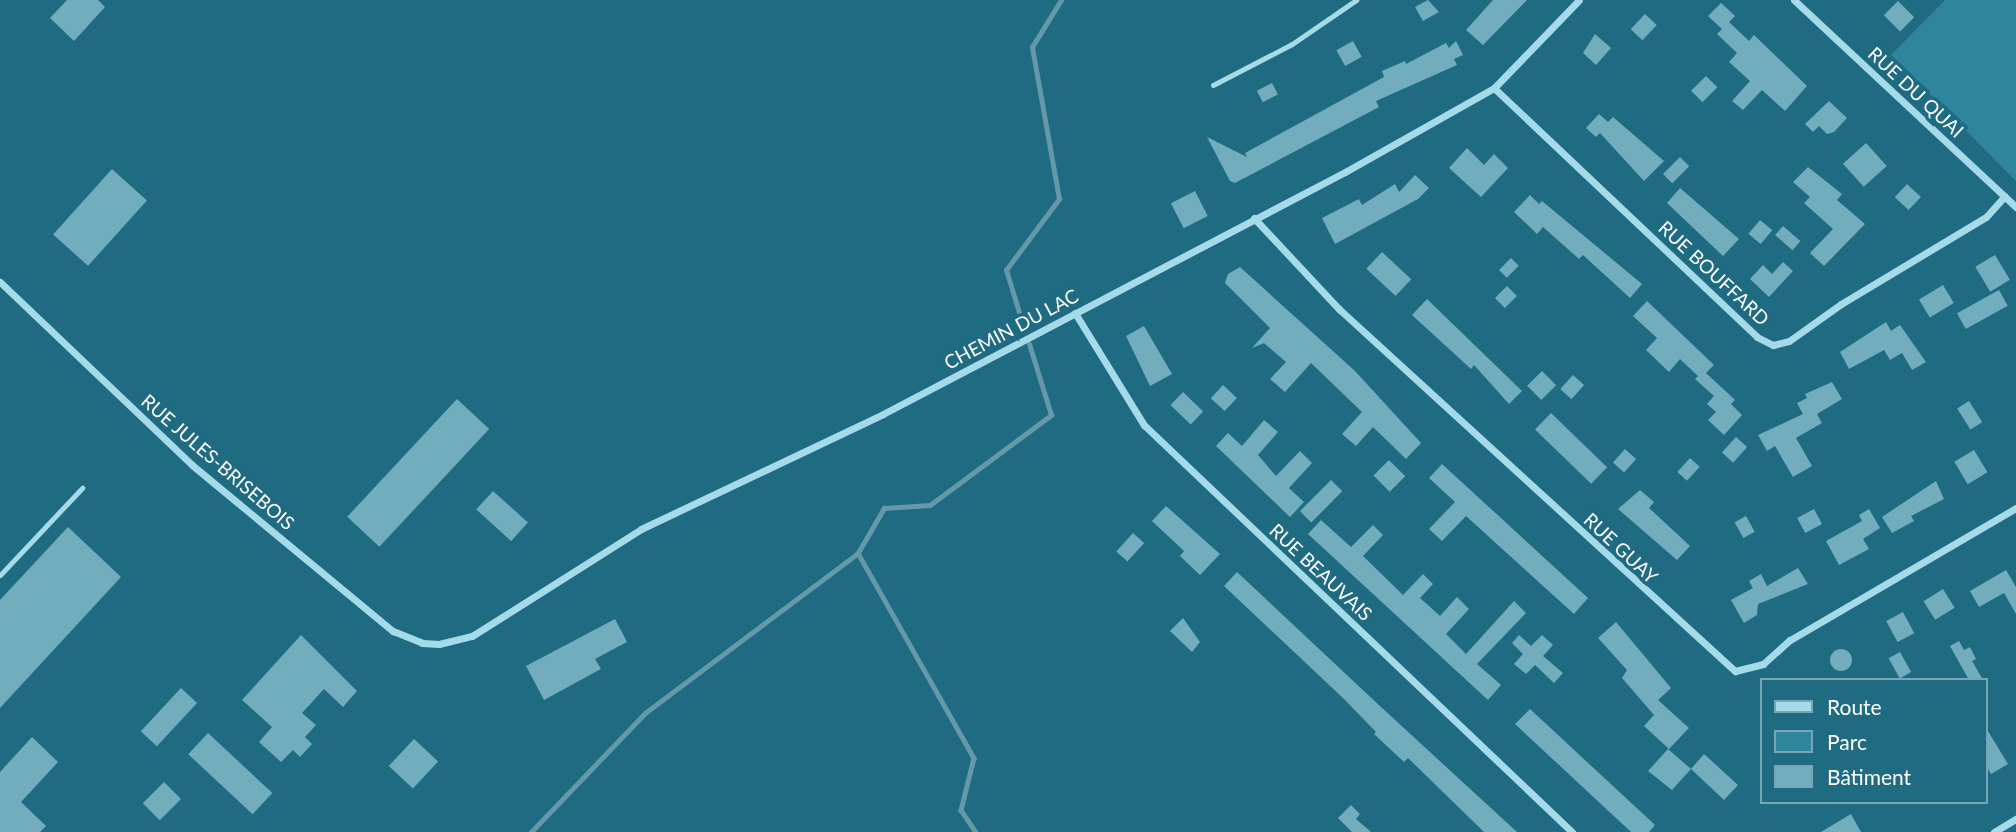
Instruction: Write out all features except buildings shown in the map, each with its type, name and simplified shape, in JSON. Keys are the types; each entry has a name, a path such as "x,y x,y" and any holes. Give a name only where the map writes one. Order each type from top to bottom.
{"street":[{"name":"CHEMIN DU LAC","path":"431,643 472,636 641,529 883,414 1494,88 1579,0"},
{"name":"RUE DU QUAI","path":"1794,0 2016,207"},
{"name":"RUE BOUFFARD","path":"1494,88 1758,337 1773,345 1788,341 1841,304 1986,217 2006,196"},
{"name":"RUE GUAY","path":"1254,218 1339,309 1735,671 1763,664 1790,640 2016,508"},
{"name":"RUE JULES-BRISEBOIS","path":"0,282 192,465 393,631 431,643"},
{"name":"RUE BEAUVAIS","path":"1075,313 1144,425 1573,832"},
{"path":"1994,832 2016,819"},
{"path":"2006,824 2013,832"}],"lane":[{"path":"1213,85 1292,44 1356,0"},
{"path":"0,575 82,488"}],"green space":[{"path":"1945,0 2016,0 2016,181 1891,55"}],"waterway":[{"path":"1021,319 1006,270 1059,199 1032,47 1061,0"},
{"path":"531,832 645,713 858,553 884,508 930,505 1051,415 1029,344"},
{"path":"858,553 974,758 961,810 976,832"}]}
